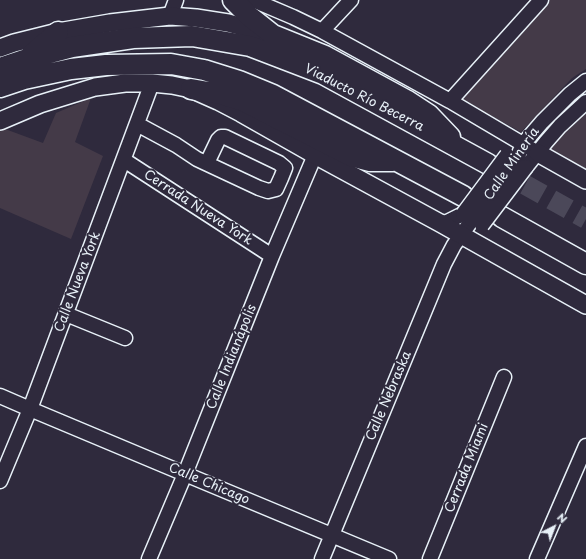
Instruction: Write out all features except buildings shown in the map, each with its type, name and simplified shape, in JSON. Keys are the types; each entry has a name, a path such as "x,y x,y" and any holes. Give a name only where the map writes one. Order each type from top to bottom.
{"highway":[{"path":"233,0 249,16 274,35 325,56 406,100 429,115 464,151"},
{"path":"27,59 58,32"},
{"name":"Viaducto Río Becerra","path":"0,68 72,47 132,38 192,36 250,46 322,74 488,164"},
{"path":"0,87 24,79 71,69 106,65 171,64 204,70 239,81 273,95 397,161 470,214"},
{"path":"191,89 220,94 243,101 351,156 370,161 397,161"},
{"path":"502,217 586,264"}],"main road":[{"path":"0,48 58,32 170,16 228,23 274,35"},
{"path":"0,121 40,104 95,87 125,83 152,82 191,89 241,113 586,305"},
{"path":"530,148 586,180"}],"street":[{"path":"170,16 176,0"},
{"path":"253,0 322,31 450,101 530,148"},
{"path":"322,31 351,0"},
{"path":"450,101 540,0"},
{"name":"Calle Minería","path":"530,148 555,108 586,81"},
{"name":"Calle Nueva York","path":"0,480 30,409 152,82"},
{"name":"Calle Minería","path":"466,238 470,214 516,161 530,148 560,126 586,102"},
{"path":"137,124 176,145 197,159 207,164 260,188 268,191 276,189 285,168 279,163 225,137 221,137 218,140 207,164"},
{"path":"506,134 508,150 516,161"},
{"name":"Calle Indianápolis","path":"149,559 185,474 272,256 315,155"},
{"name":"Cerrada Nueva York","path":"124,160 272,256"},
{"path":"440,223 470,214"},
{"name":"Calle Nebraska","path":"322,559 444,264 454,245 466,238"},
{"path":"66,314 124,338"},
{"name":"Cerrada Miami","path":"430,559 504,377"},
{"name":"Calle Chicago","path":"0,396 389,559"},
{"path":"537,559 586,446"}],"shaded area":[{"path":"550,0 586,0 586,69 572,78 521,132 462,100"},
{"path":"91,98 75,142 103,156 71,239 0,208 0,131 5,129 43,143 56,113"},
{"path":"586,110 586,171 546,150"}],"tunnel":[{"path":"499,170 586,219"}]}
